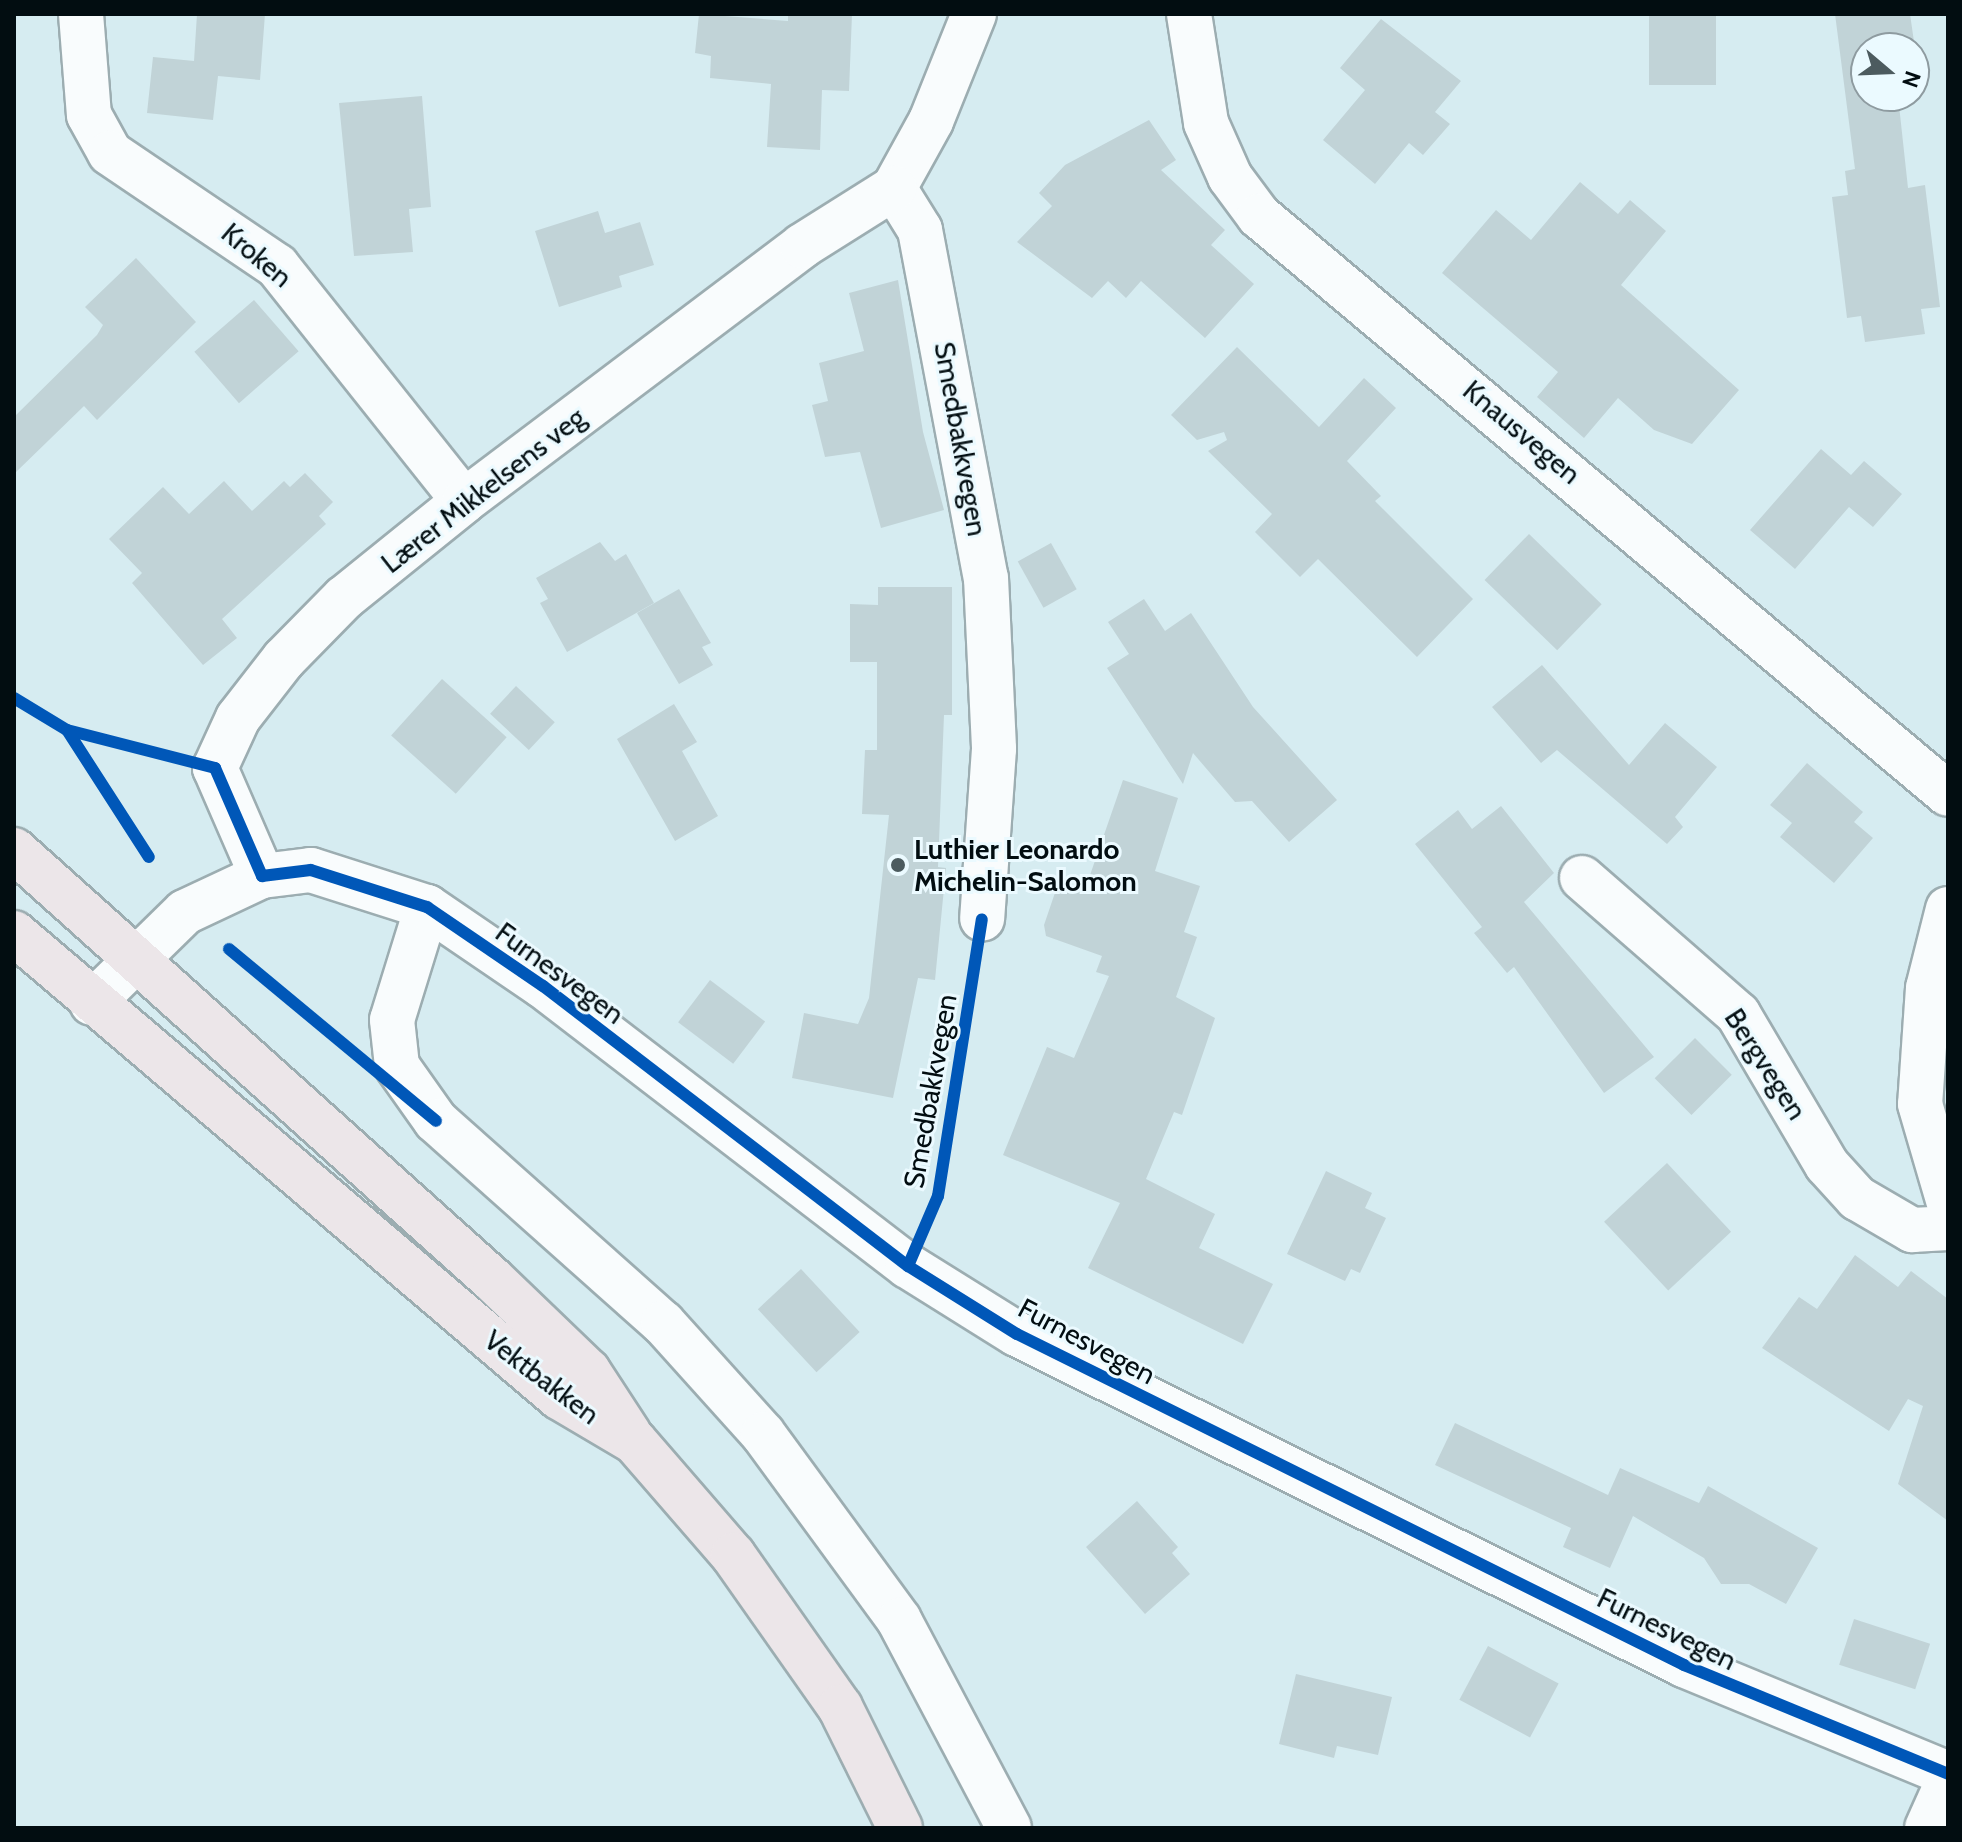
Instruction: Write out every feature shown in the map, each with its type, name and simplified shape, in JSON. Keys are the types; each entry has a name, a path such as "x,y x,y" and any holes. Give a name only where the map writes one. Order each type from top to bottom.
{"main road":[{"path":"14,850 136,957 588,1371 635,1442"},
{"path":"14,933 92,1003"},
{"name":"Vektbakken","path":"92,1003 559,1397 635,1442 733,1555 840,1707 900,1828"}],"street":[{"name":"Kroken","path":"81,14 89,115 110,153 277,266 464,501"},
{"path":"894,188 931,121 974,14"},
{"name":"Knausvegen","path":"1189,14 1206,123 1230,177 1259,216 1948,794"},
{"name":"Lærer Mikkelsens veg","path":"262,876 215,768 238,718 344,598 464,501 802,246 894,188"},
{"name":"Smedbakkvegen","path":"894,188 920,230 986,578 994,749 982,919"},
{"name":"Furnesvegen","path":"92,1003 185,912 262,876 311,870 427,907 543,986 908,1266 1017,1334 1684,1665 1948,1774"},
{"name":"Bergvegen","path":"1582,878 1738,1014 1827,1165 1857,1198 1912,1230 1948,1228"},
{"path":"427,907 392,1020 397,1066 436,1121 663,1323 763,1434 899,1620 1009,1828"},
{"path":"1948,909 1928,988 1920,1104 1948,1200"},
{"path":"1927,1828 1948,1781"}],"building":[{"path":"197,14 265,14 260,80 218,76 213,120 147,113 153,57 194,61"},
{"path":"699,14 788,21 788,14 852,14 849,91 822,90 820,150 767,147 771,84 710,78 711,56 695,53"},
{"path":"1649,14 1716,14 1716,85 1649,85"},
{"path":"1835,14 1910,14 1913,32 1850,32 1850,112 1900,112 1908,188 1925,185 1940,307 1921,309 1925,334 1865,342 1861,316 1847,318 1832,197 1848,195 1845,171 1855,169"},
{"path":"1381,19 1461,81 1435,112 1450,124 1423,155 1409,143 1375,184 1323,140 1365,90 1340,68"},
{"path":"422,96 431,207 409,209 413,252 354,256 339,103"},
{"path":"1149,120 1176,160 1161,170 1225,230 1211,245 1254,284 1205,338 1141,281 1126,298 1108,281 1092,298 1017,242 1052,206 1039,193 1065,165"},
{"path":"1580,182 1618,214 1630,200 1666,231 1621,285 1739,390 1692,444 1654,430 1618,398 1584,438 1537,397 1558,372 1442,273 1496,210 1531,240"},
{"path":"598,211 605,233 640,222 654,265 619,276 622,287 559,307 535,231"},
{"path":"136,258 196,322 97,420 84,406 14,474 14,417 97,335 103,325 85,307"},
{"path":"898,280 923,432 944,510 881,528 860,452 825,457 812,405 828,401 819,363 864,351 849,293"},
{"path":"254,300 299,351 239,403 194,352"},
{"path":"1237,347 1319,427 1364,378 1396,408 1347,461 1381,496 1375,501 1473,599 1417,657 1318,559 1300,577 1255,532 1272,514 1208,451 1227,440 1224,432 1197,440 1171,415"},
{"path":"1821,449 1851,475 1864,461 1902,494 1873,527 1849,507 1795,569 1750,530"},
{"path":"305,473 333,502 319,516 326,524 222,619 237,638 203,665 132,583 142,573 109,539 163,487 189,514 224,481 252,511 284,481 290,487"},
{"path":"1529,534 1602,604 1557,650 1485,580"},
{"path":"600,542 615,561 626,554 654,603 567,652 540,603 548,599 536,578"},
{"path":"1051,543 1077,589 1043,608 1018,561"},
{"path":"878,587 952,587 952,715 944,715 938,867 946,868 935,980 918,978 893,1098 792,1078 804,1013 858,1024 869,998 889,815 862,814 865,750 877,750 877,662 850,662 850,604 878,605"},
{"path":"679,589 711,643 702,647 713,665 679,684 637,613"},
{"path":"1144,599 1165,631 1191,613 1253,707 1337,800 1289,842 1252,801 1235,802 1193,753 1183,784 1107,668 1129,654 1108,622"},
{"path":"1542,665 1629,765 1665,723 1717,767 1675,817 1683,827 1667,844 1557,750 1541,763 1492,707"},
{"path":"442,679 507,737 456,794 391,735"},
{"path":"516,686 555,722 529,750 490,714"},
{"path":"674,704 697,742 682,751 718,816 675,841 617,739"},
{"path":"1807,763 1863,812 1854,822 1873,838 1834,883 1780,837 1792,823 1770,805"},
{"path":"1123,780 1178,798 1155,871 1200,886 1184,932 1197,937 1176,997 1215,1018 1182,1115 1174,1112 1146,1179 1215,1214 1199,1248 1273,1284 1243,1344 1088,1268 1120,1203 1003,1155 1047,1047 1074,1058 1109,976 1096,972 1102,956 1046,936 1044,925 1059,881 1081,888 1089,878"},
{"path":"1501,806 1554,873 1524,902 1654,1057 1604,1093 1514,967 1507,973 1474,933 1482,927 1415,844 1458,810 1472,829"},
{"path":"710,980 765,1022 733,1064 678,1022"},
{"path":"1695,1038 1732,1075 1691,1115 1655,1078"},
{"path":"1667,1163 1731,1232 1668,1290 1604,1222"},
{"path":"1326,1171 1372,1193 1365,1208 1386,1218 1360,1273 1351,1269 1345,1281 1287,1254"},
{"path":"1855,1255 1898,1287 1911,1271 1948,1299 1948,1521 1898,1484 1923,1406 1908,1399 1889,1431 1762,1348 1799,1297 1817,1309"},
{"path":"801,1269 860,1332 817,1372 758,1309"},
{"path":"1455,1423 1608,1495 1620,1468 1699,1503 1708,1486 1818,1548 1786,1604 1749,1584 1721,1584 1704,1558 1633,1516 1610,1568 1563,1547 1571,1528 1435,1465"},
{"path":"1137,1501 1178,1547 1172,1553 1190,1574 1145,1614 1086,1547"},
{"path":"1854,1619 1930,1644 1915,1689 1839,1665"},
{"path":"1488,1646 1559,1684 1530,1737 1459,1700"},
{"path":"1296,1674 1392,1697 1378,1755 1337,1746 1334,1758 1279,1744"}],"cycle path":[{"path":"14,698 67,730 215,768 262,876 311,870 427,907 543,986 908,1266 1017,1334 1684,1665 1948,1774"},
{"path":"67,730 149,857"},
{"path":"908,1266 938,1196 982,919"},
{"path":"229,949 436,1121"}],"place":[{"name":"Luthier Leonardo Michelin-Salomon","path":"898,865"}]}
